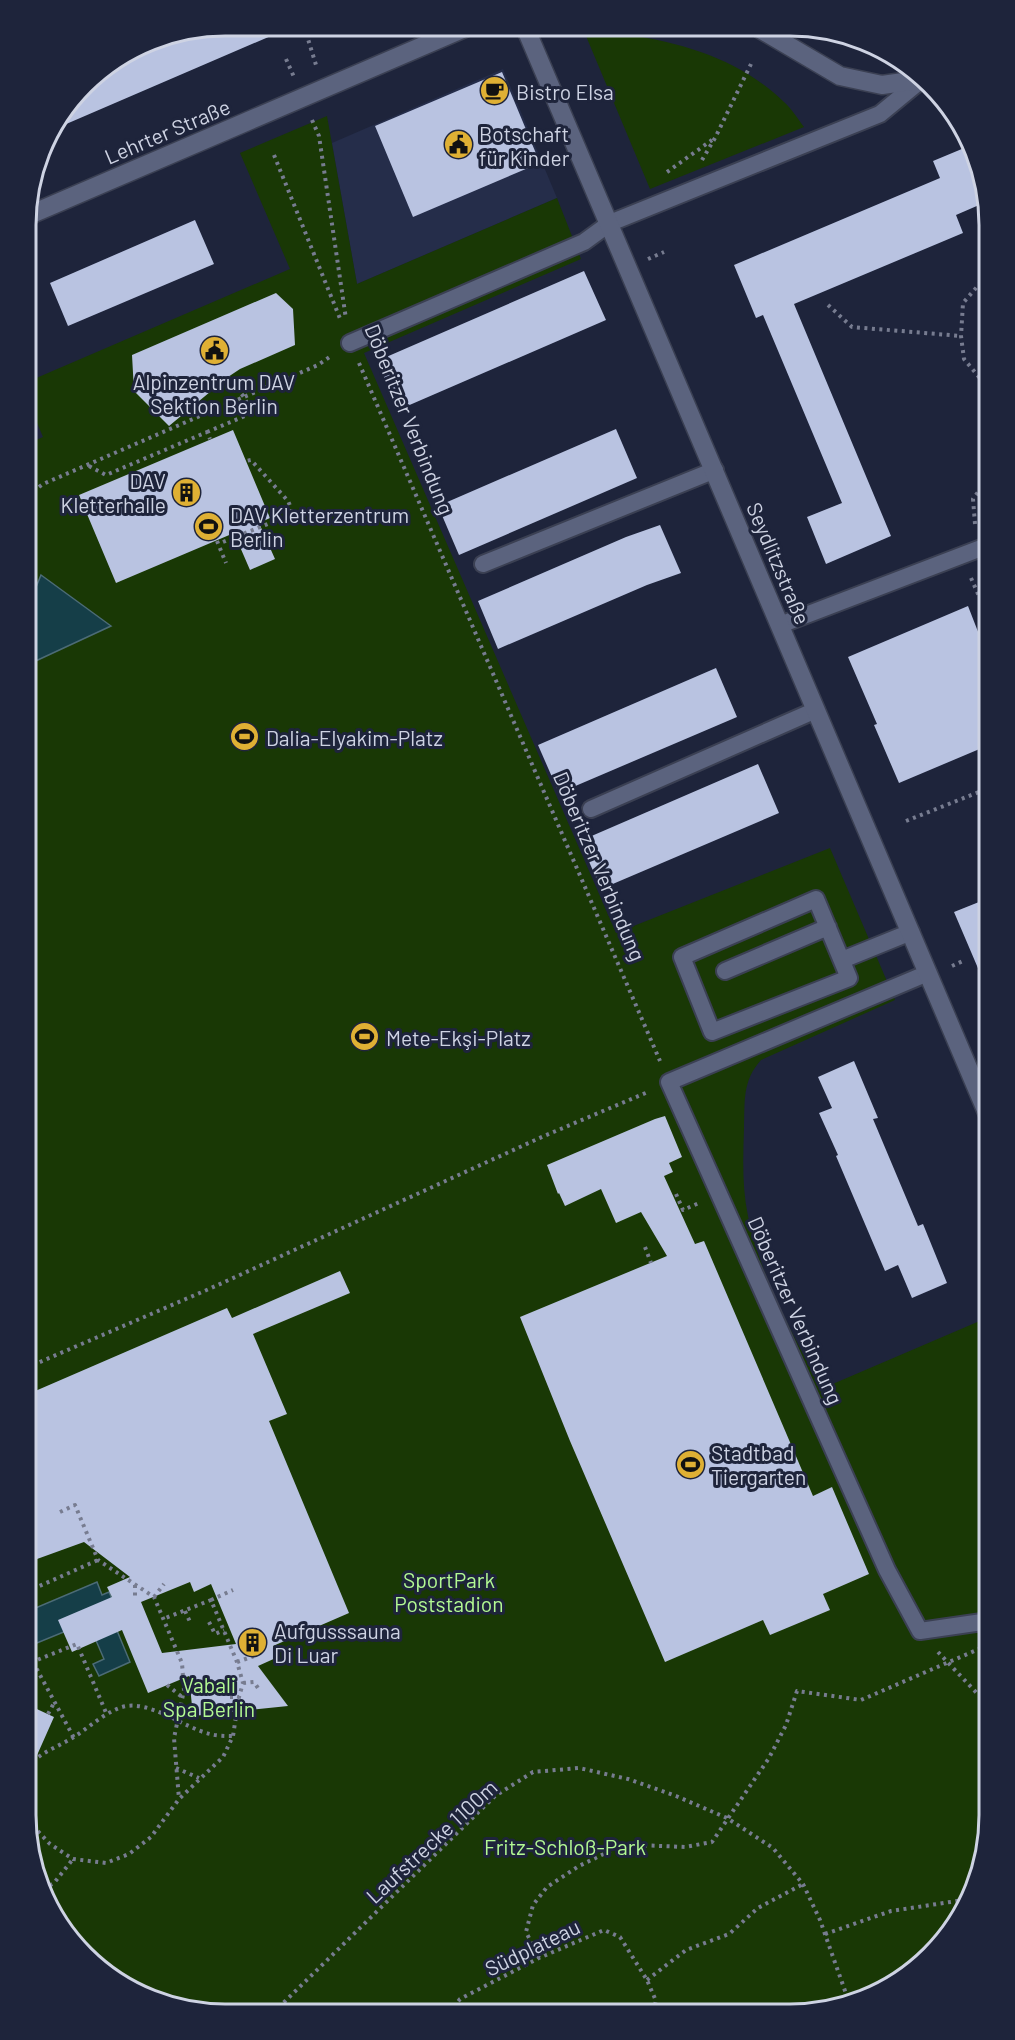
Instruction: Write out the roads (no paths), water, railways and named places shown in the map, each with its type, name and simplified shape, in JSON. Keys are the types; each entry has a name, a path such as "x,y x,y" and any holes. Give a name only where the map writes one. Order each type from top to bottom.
{"street":[{"name":"Lehrter Straße","path":"36,212 446,36"},
{"name":"Seydlitzstraße","path":"529,36 928,973 979,1082"},
{"path":"772,36 840,76 882,85 913,81"}],"lane":[{"path":"350,343 584,242 610,223 880,114 916,84"},
{"path":"483,564 715,470"},
{"path":"780,625 979,549"},
{"path":"591,809 816,710"},
{"path":"816,899 842,960 849,978 712,1032 682,957 816,899"},
{"path":"724,971 828,927"},
{"path":"842,960 911,932"},
{"name":"Döberitzer Verbindung","path":"928,973 669,1082 887,1570 920,1631 979,1623"}],"place":[{"name":"Bistro Elsa","path":"495,91"},
{"name":"Botschaft für Kinder","path":"458,145"},
{"name":"Alpinzentrum DAV Sektion Berlin","path":"214,350"},
{"name":"DAV Kletterhalle","path":"187,492"},
{"name":"DAV Kletterzentrum Berlin","path":"209,526"},
{"name":"Dalia-Elyakim-Platz","path":"245,737"},
{"name":"Mete-Ekşi-Platz","path":"365,1037"},
{"name":"Stadtbad Tiergarten","path":"690,1464"},
{"name":"Aufgusssauna Di Luar","path":"253,1642"}],"park label":[{"name":"SportPark Poststadion","path":"449,1591"},
{"name":"Vabali Spa Berlin","path":"209,1696"},
{"name":"Fritz-Schloß-Park","path":"565,1846"}]}
